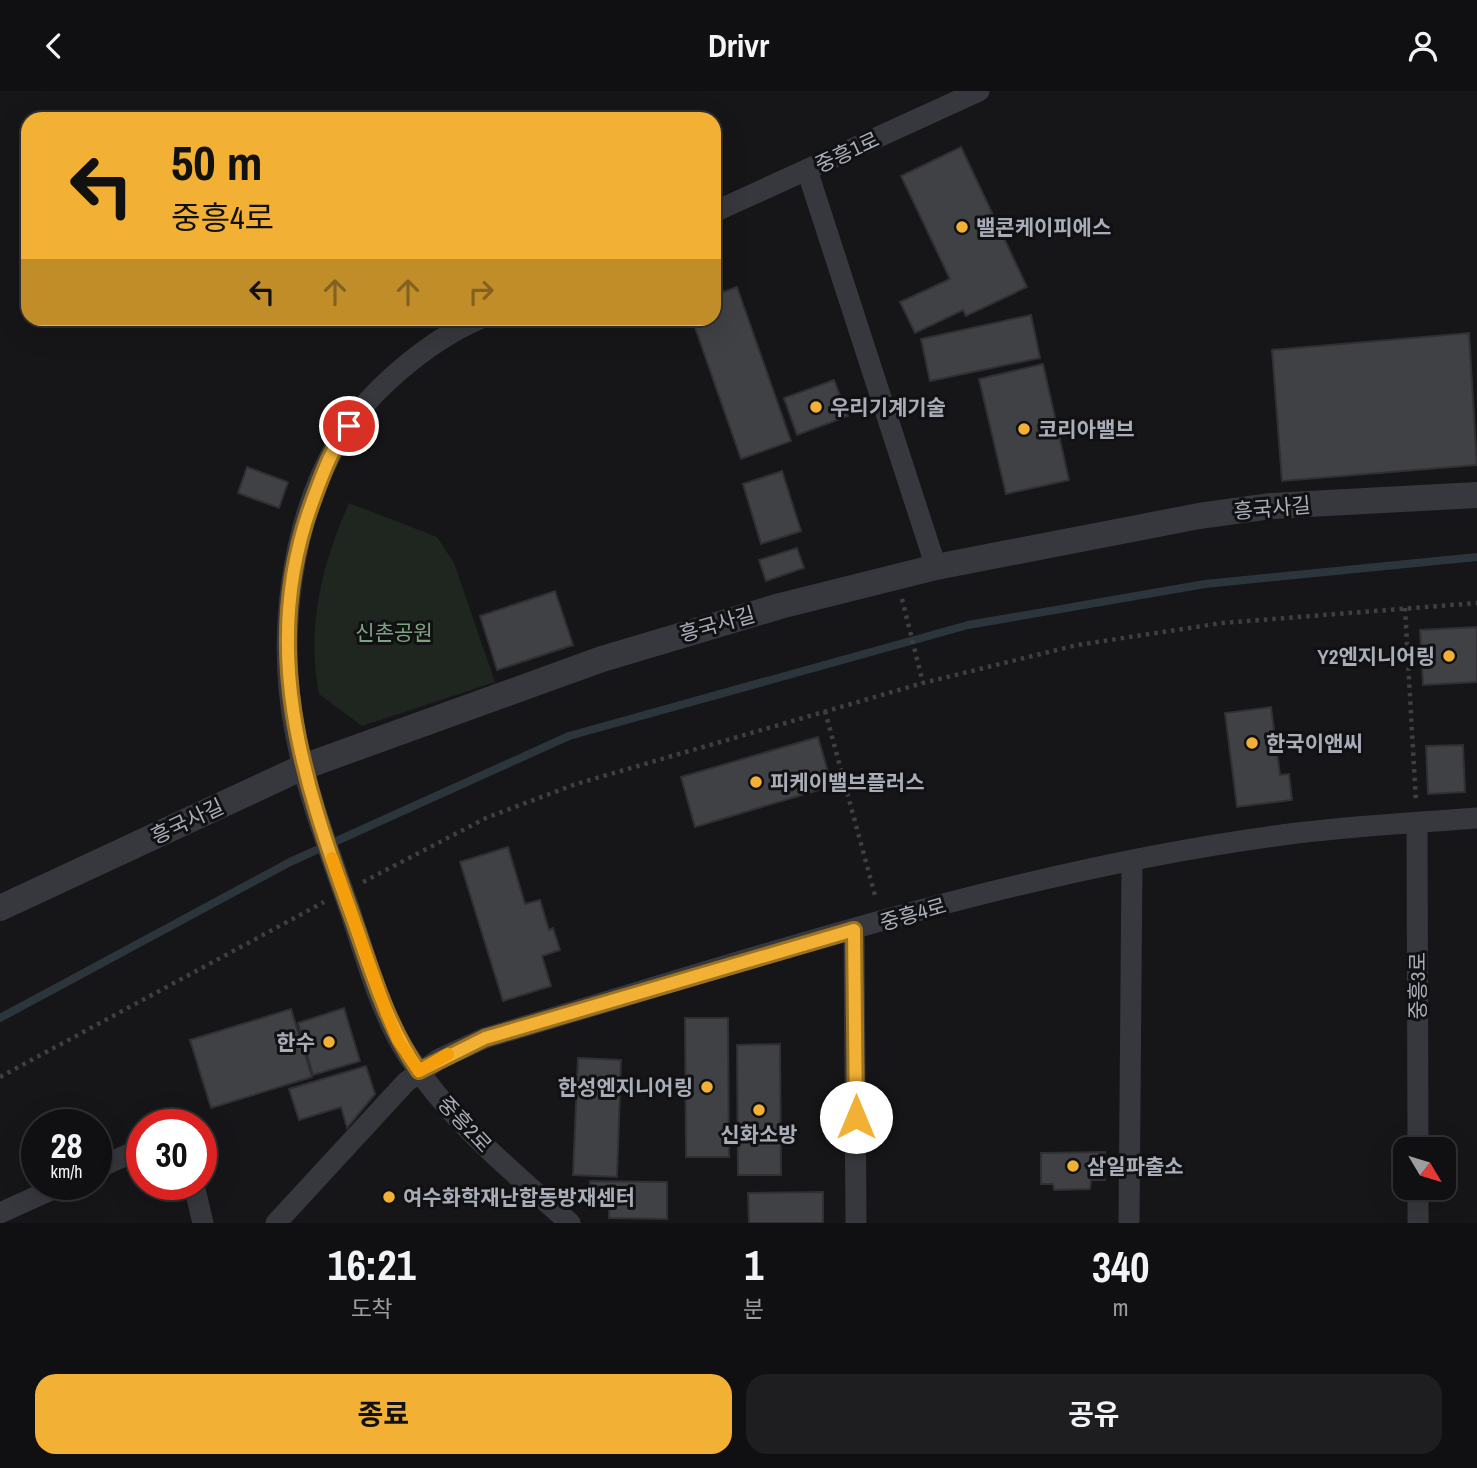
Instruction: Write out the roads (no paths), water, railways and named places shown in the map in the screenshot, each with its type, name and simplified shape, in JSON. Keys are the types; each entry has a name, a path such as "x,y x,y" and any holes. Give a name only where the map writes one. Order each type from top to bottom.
{"street":[{"name":"중흥1로","path":"721,209 979,91"},
{"path":"807,170 936,567"},
{"path":"303,767 289,690 289,592 294,562 326,466 339,439 397,374 431,345 466,326"},
{"name":"흥국사길","path":"0,908 303,767 602,659 780,605 936,567 1121,529 1235,511 1477,495"},
{"name":"중흥2로","path":"303,767 343,892 398,1040 468,1133 570,1223"},
{"name":"중흥4로","path":"275,1223 419,1071 485,1038 854,930 1012,887 1282,835 1477,818"},
{"name":"중흥3로","path":"1417,823 1418,1137"},
{"path":"1129,1223 1132,862"},
{"path":"854,930 856,1223"},
{"path":"0,1213 29,1200"},
{"path":"198,1200 204,1223"},
{"path":"1418,1201 1418,1223"}],"waterway":[{"path":"0,1018 290,862 569,736 968,625 1205,584 1477,557"}],"place":[{"name":"밸콘케이피에스","path":"962,227"},
{"name":"우리기계기술","path":"816,407"},
{"name":"코리아밸브","path":"1024,429"},
{"name":"Y2엔지니어링","path":"1449,656"},
{"name":"한국이앤씨","path":"1252,743"},
{"name":"피케이밸브플러스","path":"756,782"},
{"name":"한수","path":"329,1042"},
{"name":"한성엔지니어링","path":"707,1087"},
{"name":"신화소방","path":"759,1110"},
{"name":"삼일파출소","path":"1073,1166"},
{"name":"여수화학재난합동방재센터","path":"389,1197"}],"park label":[{"name":"신촌공원","path":"394,632"}]}
